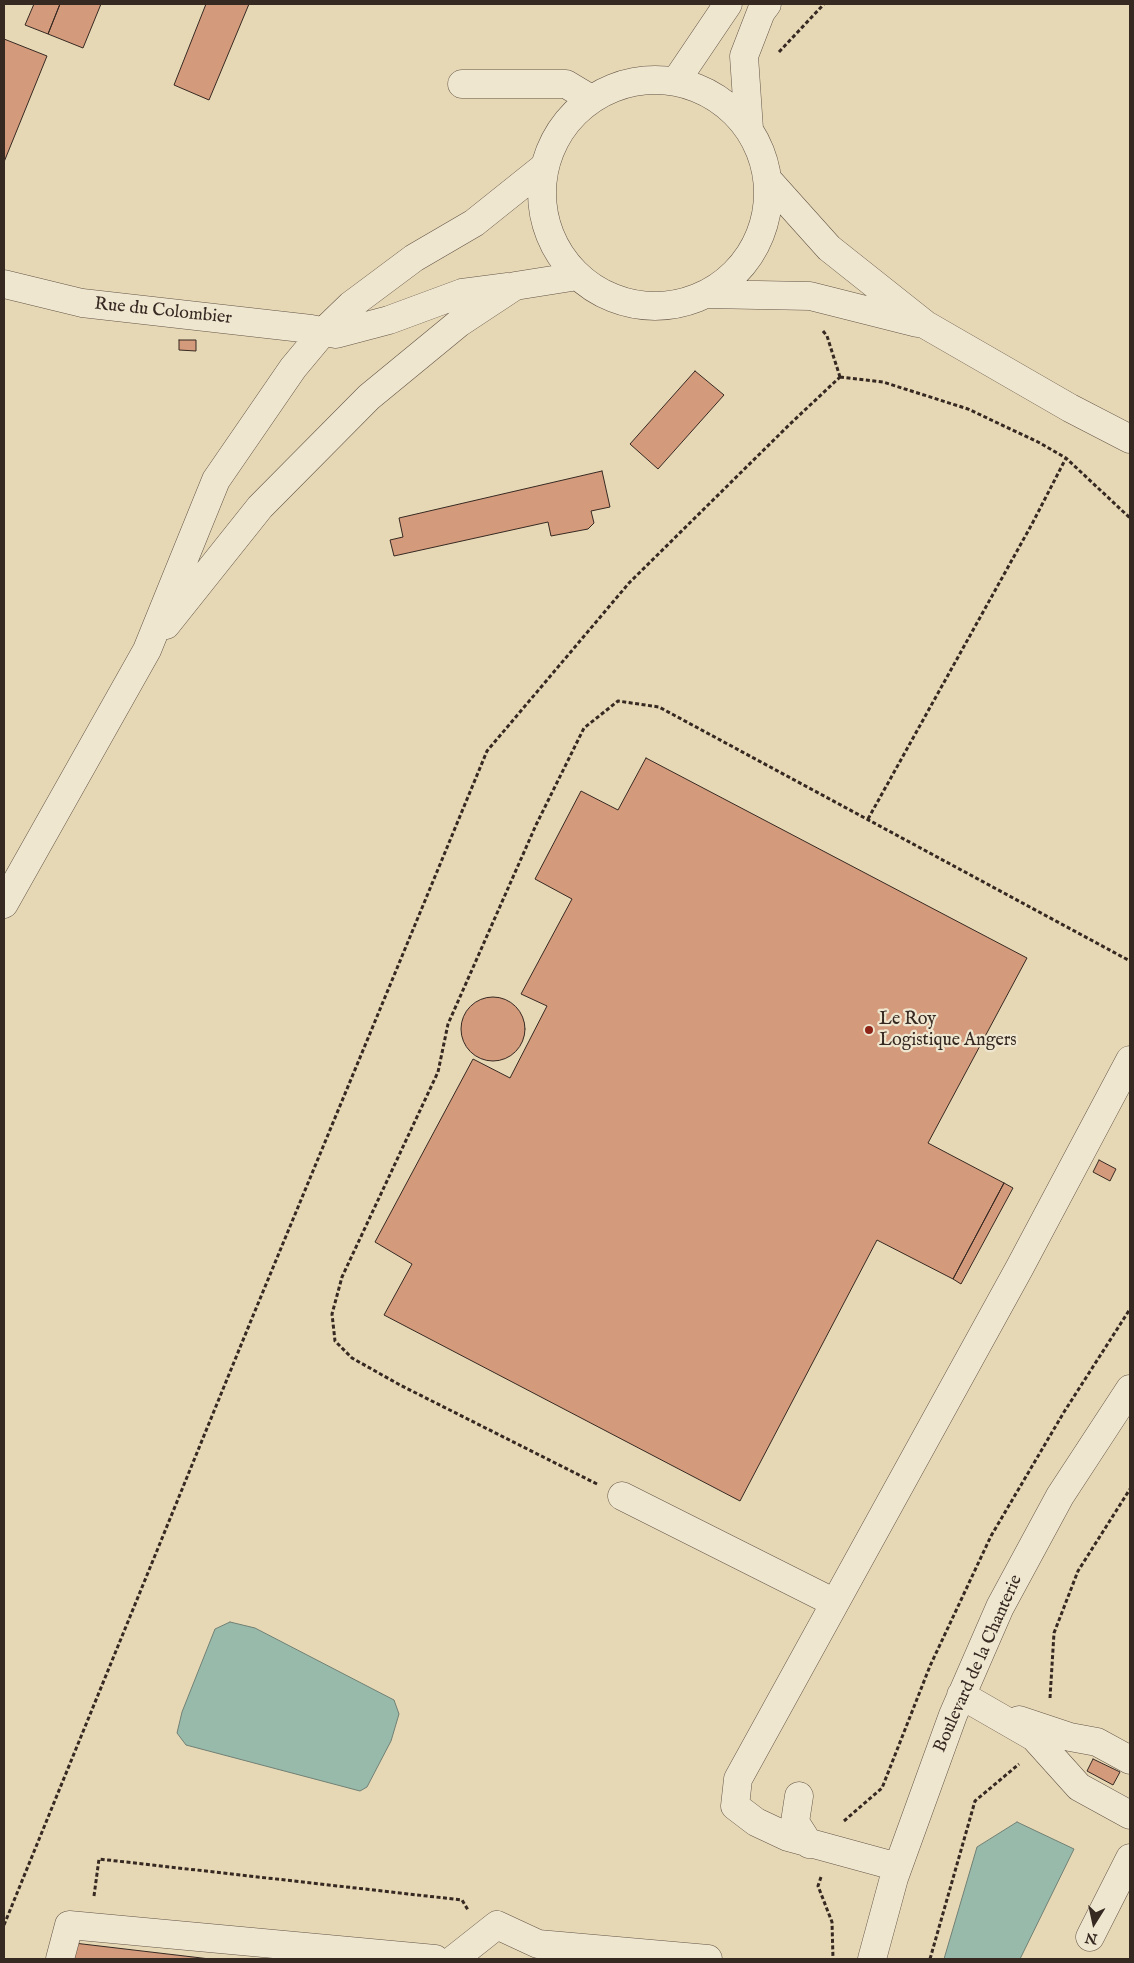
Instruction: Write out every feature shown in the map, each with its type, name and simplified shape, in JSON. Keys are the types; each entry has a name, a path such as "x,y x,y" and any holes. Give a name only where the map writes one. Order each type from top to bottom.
{"street":[{"path":"676,81 728,4"},
{"path":"749,129 744,56 761,12 767,4"},
{"path":"706,294 734,274 755,247 766,214 768,180 762,153 749,129 729,107 704,91 676,81 646,80 617,86 591,99 570,117 554,141 544,167 541,196 546,226 559,253 578,276 606,295 639,305 673,304 706,294 810,296 926,325"},
{"path":"462,84 566,84 591,99"},
{"path":"4,904 147,650 216,480 293,368 323,332 351,305 414,258 474,223 544,167"},
{"path":"768,180 829,248 926,325 1070,408 1128,439"},
{"name":"Rue du Colombier","path":"4,284 82,303 311,329 336,334 389,320 462,293 578,276"},
{"path":"147,650 260,507 369,397 459,323 515,286"},
{"path":"898,1867 819,1847 788,1837 756,1822 735,1806 738,1778 1020,1266 1130,1060"},
{"name":"Boulevard de la Chanterie","path":"872,1959 898,1867 952,1715 1000,1607 1060,1496 1130,1389"},
{"path":"622,1496 834,1603"},
{"path":"961,1696 1034,1737 1079,1787 1130,1815"},
{"path":"984,1709 1070,1737 1097,1742 1130,1760"},
{"path":"798,1796 795,1822 819,1847"},
{"path":"1090,1937 1130,1858"},
{"path":"60,1959 69,1924 435,1959"},
{"path":"454,1959 490,1930 538,1944 708,1959"}],"path":[{"path":"775,57 824,4"},
{"path":"820,329 827,336 840,377"},
{"path":"4,1925 250,1322 487,751 629,583 840,377 883,382 968,409 1038,442 1066,458 1130,518"},
{"path":"868,819 1032,524 1066,458"},
{"path":"622,1496 400,1385 352,1358 335,1341 332,1314 342,1277 438,1072 448,1024 536,824 584,728 618,701 659,707 1130,961"},
{"path":"833,1959 832,1922 818,1886 819,1847 848,1816 882,1788 930,1666 992,1536 1064,1412 1130,1309"},
{"path":"94,1896 99,1859 462,1900 490,1930"}],"shaded area":[{"path":"230,1622 255,1628 394,1700 399,1714 391,1741 367,1787 360,1791 186,1745 177,1733 182,1712 215,1629"},
{"path":"1017,1822 1074,1849 1020,1959 944,1959 977,1847"}],"building":[{"path":"34,4 60,4 48,34 25,25"},
{"path":"60,4 101,4 83,48 48,34"},
{"path":"206,4 249,4 209,100 174,85"},
{"path":"4,39 47,56 4,162"},
{"path":"179,340 196,340 196,351 179,350"},
{"path":"695,371 724,395 658,469 630,444"},
{"path":"602,471 610,507 591,511 594,523 588,529 551,536 548,522 394,556 390,540 403,537 399,518"},
{"path":"646,758 1027,958 928,1143 1004,1183 953,1279 877,1240 740,1501 384,1315 412,1264 375,1242 473,1059 510,1078 547,1006 521,994 572,899 535,879 581,791 618,810"},
{"path":"493,997 511,1003 519,1011 525,1029 519,1047 511,1055 493,1061 475,1055 467,1047 461,1029 467,1011 475,1003"},
{"path":"1099,1160 1116,1169 1110,1181 1093,1172"},
{"path":"1004,1183 1013,1188 961,1284 953,1279"},
{"path":"1093,1759 1120,1772 1113,1785 1087,1771"},
{"path":"74,1943 210,1959 72,1959"}],"place":[{"name":"Le Roy Logistique Angers","path":"869,1030"}]}
